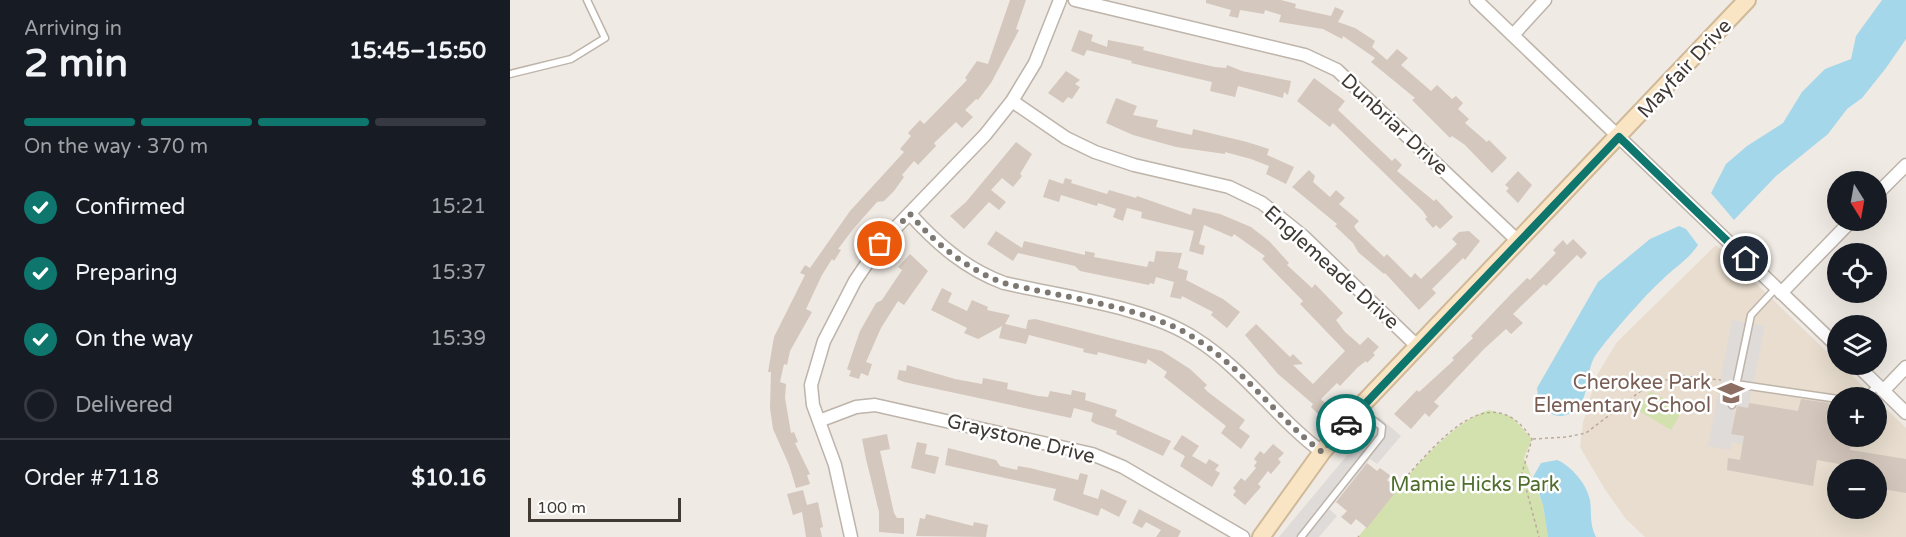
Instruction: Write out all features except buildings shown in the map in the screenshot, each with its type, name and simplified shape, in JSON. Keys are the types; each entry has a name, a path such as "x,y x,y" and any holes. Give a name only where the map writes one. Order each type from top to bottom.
{"street":[{"path":"850,537 840,481 813,405 811,385 824,341 864,266 880,244 986,135 1012,101 1035,63 1060,0"},
{"name":"Dunbriar Drive","path":"1075,0 1305,55 1337,70 1519,242"},
{"path":"1476,0 1827,337"},
{"path":"1513,36 1545,0"},
{"name":"Mayfair Drive","path":"1261,537 1322,452 1359,408 1747,0"},
{"name":"Englemeade Drive","path":"1012,101 1066,138 1095,152 1229,187 1262,202 1303,237 1417,346"},
{"path":"1887,184 1906,165"},
{"path":"910,214 952,255 985,276 1004,283 1146,316 1187,333 1211,350 1322,452"},
{"path":"1778,290 1840,231"},
{"path":"1881,387 1906,367"},
{"path":"1867,375 1879,387"},
{"path":"1887,395 1906,413"},
{"name":"Graystone Drive","path":"819,421 856,407 875,405 1085,452 1123,467 1243,537"}],"lane":[{"path":"510,74 572,59 605,38 587,0"},
{"path":"1732,405 1751,315 1778,290"},
{"path":"1736,384 1827,397"},
{"path":"1300,537 1381,436 1382,428 1359,408"}],"path":[{"path":"1532,439 1567,437 1586,433 1650,384 1682,376 1721,380"},
{"path":"1404,479 1426,455 1476,414 1489,410 1512,417 1524,427 1532,439"},
{"path":"1532,439 1524,458 1522,473 1539,537"}],"shaded area":[{"name":"Cherokee Park Elementary School","path":"1716,245 1827,352 1827,375 1851,375 1864,387 1827,387 1827,447 1887,447 1887,410 1906,428 1906,537 1645,537 1626,519 1580,447 1583,423 1597,375 1617,342"},
{"path":"1732,320 1765,326 1748,408 1735,406 1731,434 1744,436 1742,444 1732,442 1730,450 1708,446"},
{"path":"1379,417 1401,436 1377,464 1370,459 1329,509 1337,516 1319,537 1279,537"}],"green space":[{"path":"1650,391 1683,409 1671,430 1639,411"},
{"name":"Mamie Hicks Park","path":"1489,410 1512,417 1532,439 1524,458 1543,505 1548,537 1358,537 1435,447 1471,418"}],"water":[{"path":"1882,0 1906,0 1906,39 1862,98 1847,109 1828,134 1776,176 1734,220 1711,193 1726,164 1747,146 1783,123 1802,92 1825,69 1851,59 1856,36"},
{"path":"1679,226 1686,229 1698,245 1646,296 1597,353 1593,360 1584,397 1576,410 1561,416 1539,408 1537,388 1598,282 1650,239"},
{"path":"1557,460 1573,471 1586,488 1596,537 1548,537 1543,505 1533,477 1541,463"}],"way so far":[{"path":"880,244 910,214 952,255 985,276 1004,283 1146,316 1187,333 1211,350 1322,452 1346,424"}],"place":[{"name":"Cherokee Park Elementary School","path":"1731,393"}],"route":[{"path":"1346,424 1417,346 1619,137 1746,259"}]}
